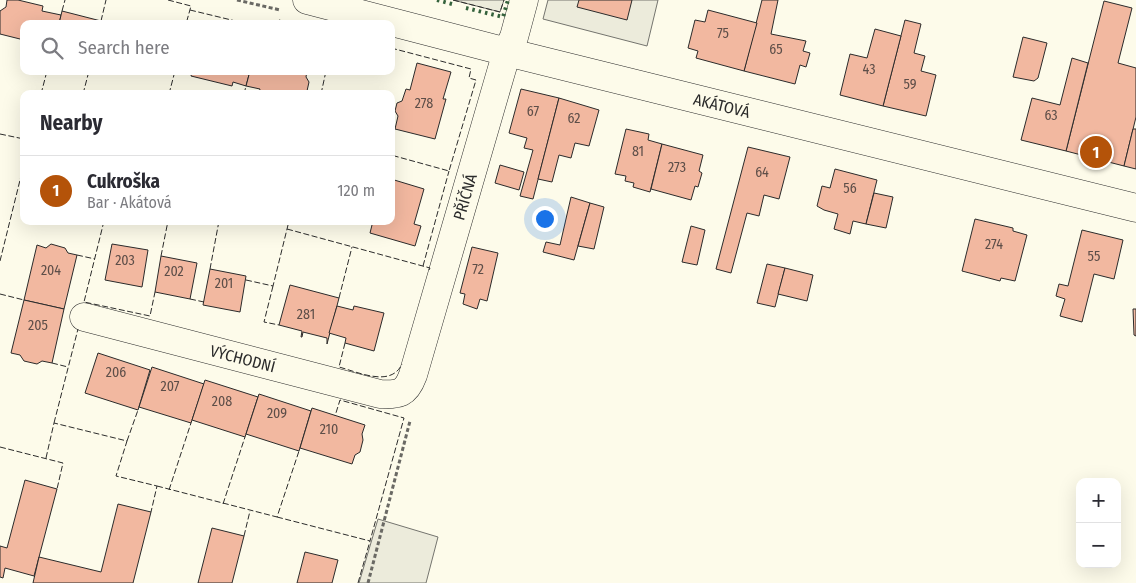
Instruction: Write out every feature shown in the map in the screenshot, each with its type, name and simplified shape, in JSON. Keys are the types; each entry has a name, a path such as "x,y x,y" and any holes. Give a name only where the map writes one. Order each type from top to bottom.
{"street":[{"name":"AKÁTOVÁ","path":"307,0 384,20"},
{"name":"PŘÍČNÁ","path":"403,392 410,384 413,375 463,197 524,0"},
{"name":"AKÁTOVÁ","path":"395,23 1136,208"},
{"name":"VÝCHODNÍ","path":"84,318 380,394 392,395 403,392"}],"path":[{"path":"368,583 411,417 403,392"}],"shaded area":[{"path":"453,0 504,0 500,12"},
{"path":"548,0 658,0 647,46 543,19"},
{"path":"378,519 438,537 426,583 359,583"}],"building":[{"path":"7,0 18,0 43,6 42,11 61,15 60,20 20,20 20,39 0,34 0,11 6,7"},
{"path":"579,0 632,0 627,20 577,7"},
{"path":"762,0 778,0 771,34 806,41 803,51 810,53 806,67 800,65 795,84 744,71"},
{"path":"1104,1 1132,8 1118,63 1136,68 1136,117 1124,166 1066,151"},
{"path":"708,10 757,23 744,71 696,58 698,51 688,48 695,20 705,22"},
{"path":"62,11 97,20 60,20"},
{"path":"905,20 921,24 914,53 925,56 921,71 936,75 926,116 883,106"},
{"path":"875,29 901,36 883,106 840,95 850,54 867,58"},
{"path":"1023,37 1047,43 1038,78 1034,81 1013,77"},
{"path":"1072,58 1088,63 1066,151 1021,140 1032,98 1060,105"},
{"path":"417,63 451,72 443,99 446,99 435,139 395,129 398,116 395,111 397,103 402,101 406,89 410,90"},
{"path":"249,75 246,86 233,82 232,86 191,76"},
{"path":"249,75 306,75 309,82 307,90 260,90 246,86"},
{"path":"521,89 559,98 533,199 520,196 533,150 524,148 527,138 509,133"},
{"path":"559,98 599,110 589,146 575,143 571,158 559,155 552,182 538,179"},
{"path":"626,129 649,134 648,140 662,144 650,192 633,187 634,183 625,181 626,176 615,174"},
{"path":"1133,129 1136,129 1136,169 1124,166"},
{"path":"662,144 703,155 699,171 702,173 698,187 695,186 691,200 651,189"},
{"path":"748,147 790,157 779,199 764,195 759,216 747,213 731,273 716,269"},
{"path":"500,165 524,172 519,190 495,183"},
{"path":"835,169 877,180 866,224 853,221 850,234 834,229 838,214 817,206 822,186 830,188"},
{"path":"395,180 424,189 414,224 421,226 415,246 370,233 372,225 395,225"},
{"path":"874,193 893,197 886,228 866,224"},
{"path":"571,197 590,203 574,260 543,252 546,242 560,245"},
{"path":"590,203 604,207 594,249 578,246"},
{"path":"975,219 1013,228 1013,231 1027,235 1015,281 1001,278 1000,281 962,271"},
{"path":"691,226 705,230 697,265 682,262"},
{"path":"1082,230 1123,240 1114,279 1094,274 1082,322 1060,316 1065,299 1056,296 1059,284 1068,286"},
{"path":"51,244 65,248 68,253 77,255 64,309 24,300 37,245 46,248"},
{"path":"112,244 148,250 142,287 105,280"},
{"path":"472,247 498,253 487,301 480,299 477,309 463,304 465,294 460,293"},
{"path":"161,256 197,263 190,299 155,292"},
{"path":"767,264 785,268 775,307 757,303"},
{"path":"785,268 813,275 807,301 778,294"},
{"path":"210,269 246,276 240,312 203,305"},
{"path":"290,285 339,298 327,344 327,338 303,332 301,337 302,331 279,325"},
{"path":"24,300 64,309 52,363 42,361 37,364 24,361 20,355 11,353"},
{"path":"337,306 353,310 354,306 384,313 374,351 345,343 346,338 329,333"},
{"path":"1133,309 1136,309 1136,336 1134,335"},
{"path":"98,353 150,370 138,410 85,393"},
{"path":"152,367 204,384 191,423 139,407"},
{"path":"205,380 258,397 245,437 192,420"},
{"path":"259,394 311,411 299,451 246,434"},
{"path":"312,408 365,425 360,452 355,455 352,464 300,448"},
{"path":"25,480 57,489 34,576 5,568 3,578 0,577 0,546 7,548"},
{"path":"118,504 151,512 133,583 33,583 39,557 101,572"},
{"path":"212,528 244,536 232,583 198,583"},
{"path":"305,552 338,560 332,583 297,583"}],"hedge":[{"path":"437,0 452,4"},
{"path":"466,8 503,17 508,0"}],"fence":[{"path":"62,11 65,0"},
{"path":"101,20 106,0"},
{"path":"168,0 191,6 187,20"},
{"path":"453,0 500,12 504,0"},
{"path":"190,10 231,20"},
{"path":"395,49 471,69 469,78 476,80 449,171 395,156"},
{"path":"42,90 46,75"},
{"path":"84,90 88,75"},
{"path":"170,90 174,75"},
{"path":"322,90 325,75"},
{"path":"245,90 246,86"},
{"path":"0,134 20,138"},
{"path":"423,266 449,171"},
{"path":"0,261 20,180"},
{"path":"103,225 84,302 150,316 155,292"},
{"path":"161,256 167,225"},
{"path":"210,269 218,225"},
{"path":"246,280 273,286 288,225"},
{"path":"287,229 430,268 429,270"},
{"path":"339,298 352,247"},
{"path":"77,255 95,259"},
{"path":"273,286 264,322 279,325"},
{"path":"0,294 24,300"},
{"path":"190,299 204,302"},
{"path":"54,423 78,329"},
{"path":"345,343 339,367 364,375 382,377 397,371 402,364"},
{"path":"52,363 68,367"},
{"path":"277,517 370,541 404,418 340,400 335,416"},
{"path":"127,441 138,410"},
{"path":"46,458 54,423 127,441 116,476 157,486 151,512"},
{"path":"169,490 191,423"},
{"path":"223,504 245,437"},
{"path":"0,447 63,463 57,489"},
{"path":"157,486 277,517 299,451"},
{"path":"244,536 250,511"},
{"path":"358,583 370,541"}],"place":[{"name":"Cukroška","path":"1096,152"}]}
